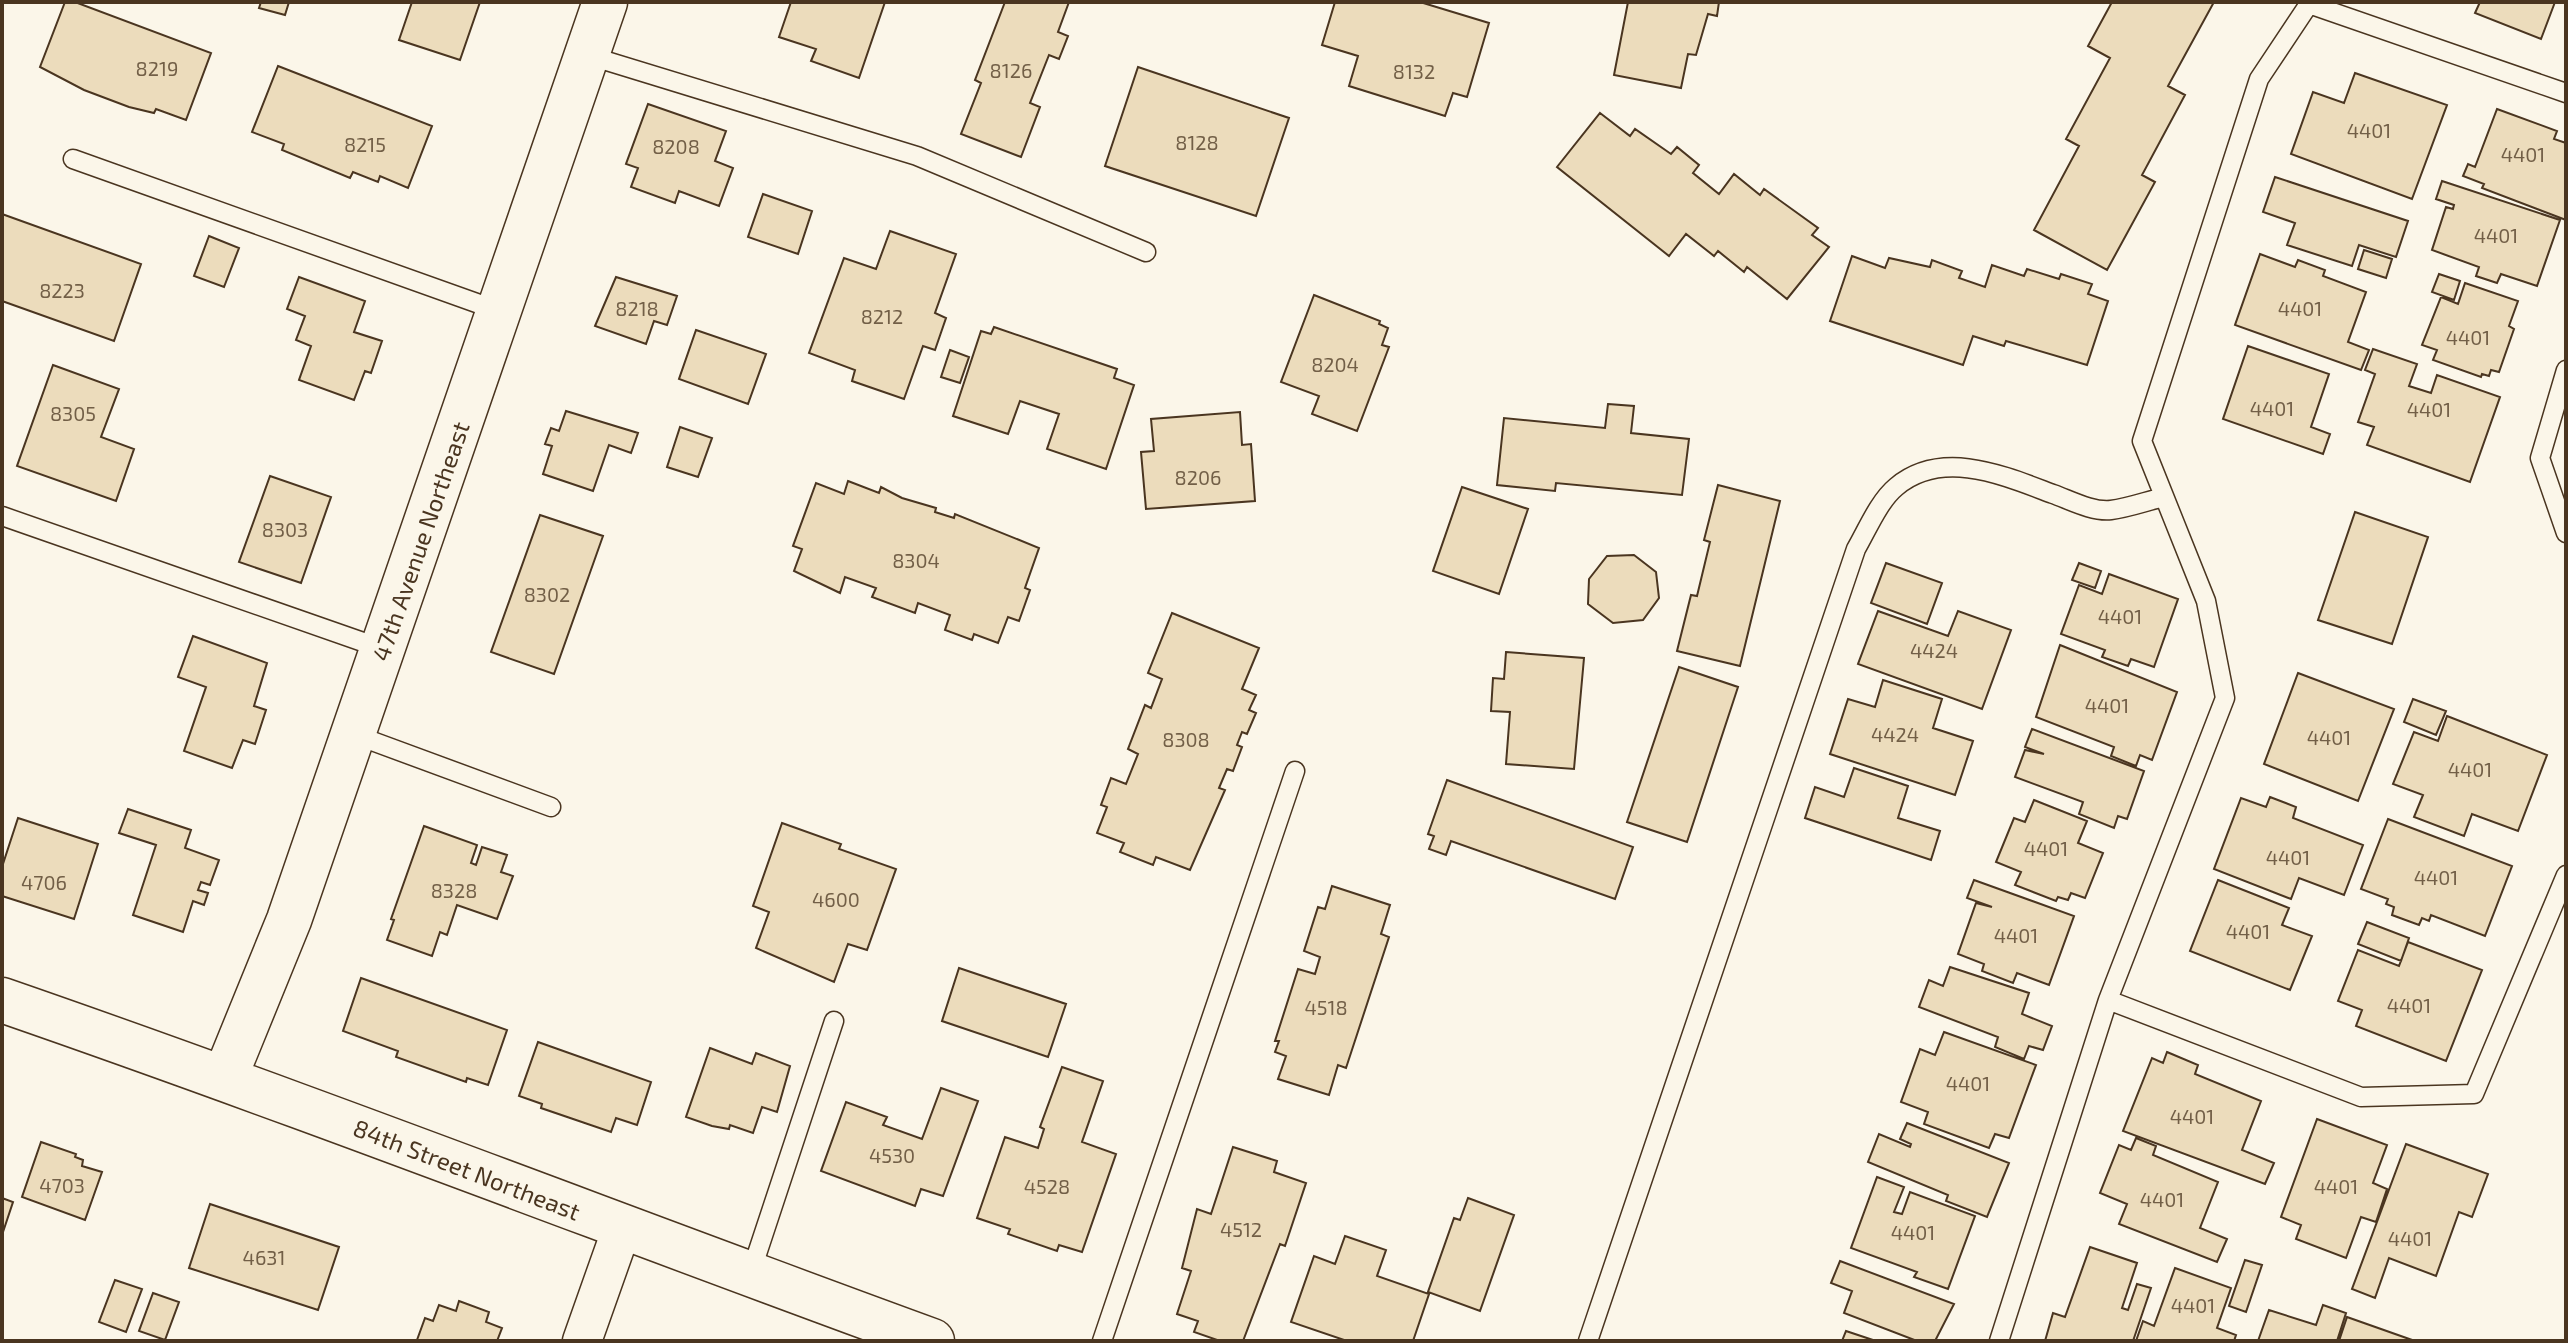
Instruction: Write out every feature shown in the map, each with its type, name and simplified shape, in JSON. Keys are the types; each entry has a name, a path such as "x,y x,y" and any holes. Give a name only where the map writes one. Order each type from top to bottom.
{"street":[{"name":"47th Avenue Northeast","path":"225,1077 289,920 605,2"},
{"name":"84th Street Northeast","path":"2,1000 225,1077 622,1228 932,1341"},
{"path":"582,1341 622,1228"}],"lane":[{"path":"1999,1341 2108,1000 2225,698 2206,601 2142,441 2259,79 2309,4 2566,93"},
{"path":"587,55 917,156 1146,252"},
{"path":"73,159 499,311"},
{"path":"2566,370 2540,458 2566,533"},
{"path":"1588,1341 1856,549 1878,513 1896,487 1924,474 1956,466 1990,471 2100,509 2110,510 2164,497"},
{"path":"2,516 383,649"},
{"path":"353,734 551,807"},
{"path":"1102,1341 1295,771"},
{"path":"2108,1000 2361,1097 2474,1094 2566,875"},
{"path":"750,1275 834,1021"}],"building":[{"path":"65,2 75,2 211,53 186,120 156,109 154,113 129,107 84,90 40,67"},
{"path":"261,2 289,2 285,15 259,8"},
{"path":"412,2 480,2 460,60 399,40"},
{"path":"791,2 885,2 859,78 811,61 816,49 779,37"},
{"path":"1005,2 1069,2 1058,32 1068,36 1059,59 1049,55 1030,103 1040,107 1021,157 961,134 981,83 975,80"},
{"path":"1335,2 1420,2 1489,23 1467,97 1453,93 1445,116 1349,86 1358,56 1322,45"},
{"path":"1628,2 1719,2 1717,16 1708,14 1696,55 1688,54 1681,88 1614,75"},
{"path":"2112,2 2214,2 2168,86 2185,95 2142,175 2155,182 2107,270 2034,230 2079,146 2066,139 2110,58 2088,46"},
{"path":"2480,2 2555,2 2541,39 2475,13"},
{"path":"278,66 432,126 408,188 380,176 378,182 353,172 350,178 282,150 284,144 252,132"},
{"path":"1138,67 1289,118 1256,216 1105,166"},
{"path":"2355,73 2447,105 2412,199 2291,154 2313,92 2344,103"},
{"path":"648,104 726,131 715,161 733,168 719,206 679,191 675,203 631,187 638,168 626,164"},
{"path":"2497,109 2557,131 2554,139 2566,143 2566,220 2482,188 2484,184 2463,176 2468,164 2475,167"},
{"path":"1600,113 1630,136 1635,129 1671,154 1677,147 1699,165 1693,173 1719,194 1734,174 1760,195 1764,189 1818,228 1812,235 1829,247 1787,299 1747,267 1744,272 1718,251 1714,256 1686,234 1669,256 1557,167"},
{"path":"2275,177 2408,221 2396,257 2359,245 2352,266 2287,245 2295,223 2263,212"},
{"path":"2442,181 2560,220 2537,286 2501,274 2497,283 2476,276 2479,267 2432,250 2446,207 2453,209 2454,205 2436,199"},
{"path":"763,194 812,211 798,254 748,237"},
{"path":"2,214 141,264 114,341 2,301"},
{"path":"890,231 956,254 935,313 946,318 935,350 923,346 904,399 852,381 855,370 809,353 844,258 876,269"},
{"path":"209,236 239,248 224,287 194,276"},
{"path":"2364,250 2392,259 2386,278 2358,269"},
{"path":"2260,254 2295,267 2298,260 2325,270 2323,276 2366,292 2348,342 2369,350 2361,370 2235,325"},
{"path":"1852,256 1885,268 1889,258 1930,267 1932,260 1962,271 1959,278 1985,287 1992,265 2024,276 2027,269 2059,279 2061,274 2092,284 2088,294 2108,301 2087,365 2006,341 2004,346 1973,336 1963,365 1830,321"},
{"path":"2439,274 2460,281 2454,300 2432,292"},
{"path":"299,277 365,301 354,332 382,341 371,373 365,371 354,400 299,380 311,346 296,340 305,316 287,309"},
{"path":"616,277 677,296 667,325 654,321 646,344 595,326"},
{"path":"2465,283 2518,301 2509,326 2514,329 2499,372 2491,370 2489,376 2482,374 2481,377 2433,360 2437,350 2422,345 2441,297 2458,304"},
{"path":"1314,295 1380,321 1379,324 1388,328 1382,345 1389,347 1357,431 1312,414 1319,396 1281,382"},
{"path":"994,327 1117,369 1114,378 1134,385 1106,469 1047,449 1059,414 1020,401 1008,434 953,416 981,331 991,334"},
{"path":"696,330 766,354 748,404 679,379"},
{"path":"2248,346 2329,374 2311,427 2330,434 2323,454 2223,419"},
{"path":"2373,349 2417,364 2409,386 2431,393 2437,375 2500,397 2470,482 2367,445 2374,427 2358,422 2375,374 2365,370"},
{"path":"950,350 969,357 960,383 941,377"},
{"path":"53,365 119,389 101,437 134,449 116,501 17,466"},
{"path":"1608,404 1634,406 1631,433 1689,439 1682,495 1556,483 1555,491 1497,485 1504,418 1605,428"},
{"path":"566,411 638,433 631,453 609,445 593,491 543,474 552,446 545,444 551,428 559,431"},
{"path":"1240,412 1242,445 1251,444 1255,501 1146,509 1141,452 1154,451 1151,419"},
{"path":"680,427 712,438 698,477 667,467"},
{"path":"270,476 331,497 301,583 239,562"},
{"path":"848,481 879,493 881,487 902,498 936,508 935,512 954,518 955,514 1039,548 1025,588 1030,590 1019,621 1008,617 998,643 974,634 972,640 945,630 950,615 918,603 915,613 872,597 876,588 845,577 840,593 794,571 802,549 793,546 816,483 844,494"},
{"path":"1718,485 1780,501 1740,666 1677,651 1691,595 1697,596 1710,542 1704,540"},
{"path":"1462,487 1528,509 1499,594 1433,571"},
{"path":"2355,512 2428,537 2392,644 2318,620"},
{"path":"540,515 603,536 554,674 491,652"},
{"path":"1634,555 1656,572 1659,598 1643,620 1613,623 1588,604 1589,579 1607,556"},
{"path":"1886,563 1942,583 1927,624 1871,603"},
{"path":"2079,563 2101,571 2095,588 2072,580"},
{"path":"2109,574 2178,599 2154,667 2131,659 2128,666 2102,657 2105,650 2061,634 2079,585 2102,594"},
{"path":"1878,611 1948,636 1958,611 2011,630 1982,709 1858,664"},
{"path":"1172,613 1259,648 1242,689 1256,695 1249,710 1256,713 1247,734 1242,732 1237,745 1242,747 1233,771 1227,769 1219,788 1225,790 1190,870 1156,857 1153,865 1120,852 1124,843 1097,833 1107,807 1101,805 1111,778 1126,784 1138,754 1128,749 1145,705 1151,708 1162,679 1148,673"},
{"path":"193,636 267,663 254,706 266,710 255,744 243,740 232,768 184,751 206,687 178,677"},
{"path":"2060,645 2177,692 2152,760 2140,755 2136,766 2111,756 2114,747 2036,717"},
{"path":"1506,652 1584,658 1574,769 1506,764 1510,712 1491,711 1493,678 1504,679"},
{"path":"1679,667 1738,687 1687,842 1627,822"},
{"path":"2298,673 2394,709 2358,801 2264,764"},
{"path":"1883,680 1942,699 1933,728 1973,741 1955,795 1830,754 1848,699 1875,707"},
{"path":"2413,699 2446,711 2436,735 2404,722"},
{"path":"2447,716 2547,755 2518,831 2472,814 2464,836 2414,817 2423,795 2393,784 2414,732 2438,741"},
{"path":"2032,729 2144,771 2127,819 2118,816 2114,828 2079,814 2083,802 2015,777 2025,750 2044,754 2025,747"},
{"path":"1854,768 1908,786 1898,818 1940,831 1931,860 1805,818 1815,787 1844,797"},
{"path":"1447,780 1633,847 1615,899 1451,841 1446,855 1429,849 1434,836 1428,834"},
{"path":"2270,797 2296,807 2293,818 2363,845 2344,895 2299,878 2291,899 2214,869 2241,798 2266,807"},
{"path":"2034,800 2087,821 2078,843 2103,853 2085,898 2071,893 2068,900 2058,897 2056,901 2015,885 2021,872 1996,862 2014,818 2025,822"},
{"path":"128,809 191,830 185,848 219,860 210,885 201,882 198,890 208,893 204,905 193,901 183,932 133,915 156,845 119,833"},
{"path":"18,818 98,844 74,919 2,896 2,867"},
{"path":"2388,819 2512,866 2485,936 2431,915 2429,921 2422,918 2419,925 2392,915 2394,907 2386,904 2388,899 2361,889"},
{"path":"782,823 841,844 839,849 896,869 867,950 848,944 834,982 756,948 769,912 753,906"},
{"path":"424,826 477,845 471,863 476,865 482,847 507,855 501,872 513,876 497,919 457,905 447,935 440,932 432,956 387,940 394,920 391,919"},
{"path":"1974,880 2074,916 2049,985 2017,973 2013,983 1982,971 1984,964 1958,954 1976,903 1992,907 1967,898"},
{"path":"2218,880 2289,908 2282,925 2312,936 2290,990 2190,951"},
{"path":"1332,886 1390,905 1381,934 1389,937 1346,1068 1338,1065 1329,1095 1278,1079 1286,1056 1275,1052 1279,1041 1275,1041 1298,969 1315,974 1320,957 1304,951 1318,907 1325,909"},
{"path":"2367,922 2409,938 2401,961 2358,944"},
{"path":"2408,942 2482,970 2446,1061 2356,1026 2362,1010 2338,1001 2358,950 2399,966"},
{"path":"1950,967 2029,993 2022,1014 2052,1026 2043,1050 2029,1046 2024,1059 1995,1047 1998,1037 1919,1007 1929,980 1943,986"},
{"path":"959,968 1066,1004 1048,1057 942,1021"},
{"path":"361,978 507,1030 488,1085 467,1078 466,1082 396,1057 398,1051 343,1031"},
{"path":"1944,1032 2036,1065 2009,1138 1995,1134 1989,1148 1924,1124 1928,1112 1901,1102 1920,1049 1935,1055"},
{"path":"538,1042 651,1082 637,1125 616,1118 611,1132 541,1108 542,1104 519,1096"},
{"path":"710,1048 752,1064 756,1053 790,1066 777,1112 762,1107 753,1133 730,1125 729,1129 712,1126 686,1117"},
{"path":"2167,1052 2198,1065 2195,1074 2261,1101 2242,1150 2274,1163 2265,1184 2123,1131 2152,1058 2163,1063"},
{"path":"1062,1067 1103,1081 1082,1142 1116,1154 1082,1252 1059,1245 1057,1251 1008,1234 1010,1229 977,1218 1005,1137 1038,1148 1044,1129 1040,1127"},
{"path":"941,1088 978,1101 943,1196 921,1189 915,1206 821,1171 846,1102 887,1117 883,1125 922,1139"},
{"path":"2317,1119 2387,1145 2373,1183 2387,1189 2376,1222 2361,1217 2346,1258 2296,1239 2301,1225 2281,1217"},
{"path":"1907,1123 2009,1163 1987,1217 1946,1201 1948,1195 1868,1162 1879,1134 1910,1147 1911,1144 1900,1139"},
{"path":"2136,1138 2156,1146 2153,1155 2218,1182 2200,1228 2227,1239 2217,1262 2119,1224 2127,1204 2100,1193 2119,1145 2131,1150"},
{"path":"41,1142 76,1154 75,1157 83,1160 82,1166 102,1172 85,1220 22,1197"},
{"path":"2406,1144 2488,1174 2472,1217 2459,1212 2436,1276 2389,1258 2375,1298 2352,1289"},
{"path":"1233,1147 1277,1161 1274,1172 1306,1183 1285,1246 1280,1244 1243,1341 1220,1341 1194,1332 1198,1321 1177,1314 1191,1271 1182,1268 1197,1209 1211,1214"},
{"path":"1877,1177 1904,1187 1894,1212 1902,1214 1910,1192 1975,1216 1948,1289 1914,1277 1917,1272 1851,1248"},
{"path":"2,1198 13,1202 2,1235"},
{"path":"1468,1198 1514,1215 1480,1311 1428,1292 1454,1218 1460,1220"},
{"path":"210,1204 339,1247 318,1310 189,1268"},
{"path":"1345,1236 1386,1250 1377,1276 1429,1294 1413,1341 1347,1341 1291,1322 1314,1256 1335,1264"},
{"path":"2090,1247 2137,1263 2122,1308 2128,1310 2137,1284 2151,1288 2133,1341 2045,1341 2053,1313 2065,1317"},
{"path":"2245,1260 2262,1265 2246,1312 2229,1306"},
{"path":"1840,1261 1954,1304 1935,1341 1917,1341 1844,1313 1852,1291 1831,1283"},
{"path":"2175,1268 2231,1288 2217,1328 2236,1335 2234,1341 2136,1341 2143,1321 2154,1326"},
{"path":"115,1280 142,1289 126,1332 99,1322"},
{"path":"153,1293 179,1302 165,1340 139,1331"},
{"path":"459,1301 489,1312 486,1322 502,1328 497,1341 417,1340 425,1318 433,1321 439,1305 456,1311"},
{"path":"2323,1305 2346,1313 2337,1341 2258,1341 2269,1310 2316,1325"},
{"path":"2347,1317 2415,1341 2339,1341"},
{"path":"1846,1331 1873,1340 1873,1341 1842,1341"}]}
